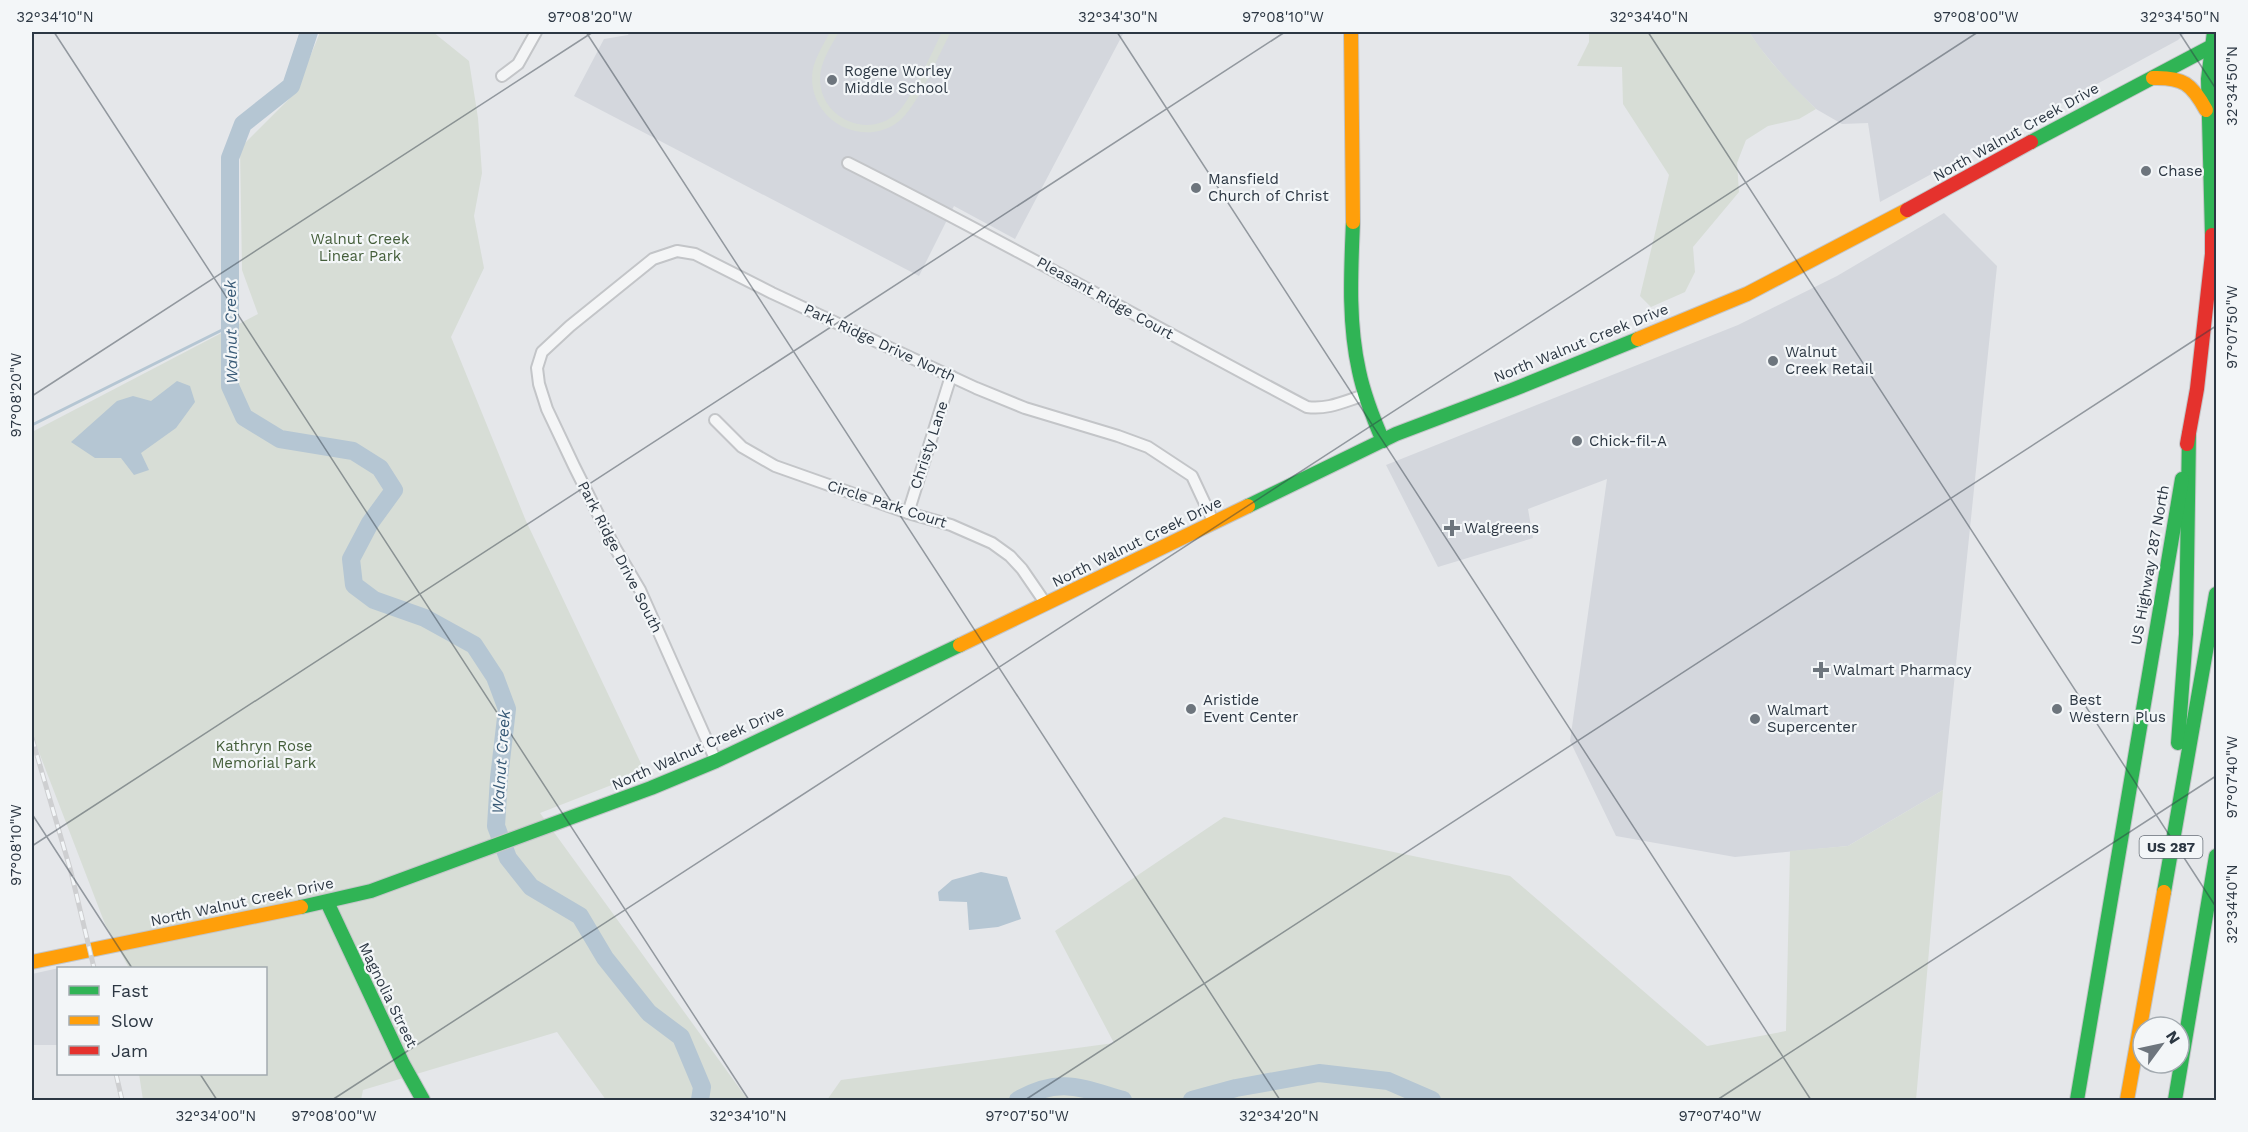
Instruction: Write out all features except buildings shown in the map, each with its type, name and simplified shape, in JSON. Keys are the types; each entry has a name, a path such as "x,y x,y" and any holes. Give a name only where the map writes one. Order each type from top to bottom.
{"main road":[{"path":"1351,32 1353,336 1365,395 1383,441"},
{"name":"US Highway 287 North","path":"2077,1101 2197,389 2212,254 2208,79 2214,32"},
{"name":"North Walnut Creek Drive","path":"32,962 371,891 651,789 716,761 1383,441 1747,294 1855,239 2147,79 2214,46"},
{"path":"2147,79 2165,77 2189,84 2197,91 2208,116"},
{"path":"2208,116 2217,96"},
{"path":"2182,786 2177,765 2186,634 2189,434"},
{"name":"US 287","path":"2127,1101 2217,594"},
{"name":"US 287","path":"2175,1101 2217,856"},
{"name":"Magnolia Street","path":"327,902 423,1101"}],"street":[{"path":"502,76 518,64 536,32"},
{"name":"Pleasant Ridge Court","path":"848,163 970,225 1187,344 1307,406 1331,407 1365,395"},
{"name":"Park Ridge Drive North","path":"542,352 570,326 653,259 677,251 696,254 772,293 1025,408 1118,435 1148,447 1192,476 1214,523"},
{"name":"Park Ridge Drive South","path":"542,352 537,368 539,384 547,409 614,546 640,590 716,761"},
{"name":"Christy Lane","path":"908,513 951,376"},
{"name":"Circle Park Court","path":"715,420 742,447 775,466 908,513 951,525 992,543 1010,556 1022,569 1046,604"}],"shaded area":[{"path":"630,32 1124,32 1015,239 954,206 919,276 574,96 604,39 628,35"},
{"path":"1749,32 2186,32 2178,40 1880,202 1868,123 1842,124 1816,109 1789,83"},
{"path":"1944,213 1997,266 1943,790 1848,846 1735,857 1616,836 1570,741 1607,479 1528,509 1533,538 1438,567 1386,465 1738,325 1837,276"},
{"path":"57,968 57,1045 32,1045 32,974"}],"green space":[{"name":"Kathryn Rose Memorial Park","path":"319,32 433,32 469,61 478,118 482,173 474,216 484,268 451,337 526,521 645,772 540,813 748,1100 606,1100 557,1032 363,1090 361,1100 143,1100 139,1075 267,1075 267,967 128,967 105,924 32,734 32,432 258,314 242,270 240,148 295,93"},
{"path":"830,32 839,32 822,66 820,79 822,93 828,105 848,121 873,125 885,121 903,106 942,32 951,32 920,93 905,115 898,122 884,129 870,132 855,131 830,118 814,94 812,78 814,66"},
{"path":"1589,32 1749,32 1780,72 1816,109 1799,119 1768,126 1746,140 1737,163 1739,192 1693,247 1695,272 1685,292 1651,307 1640,296 1669,175 1623,104 1622,67 1577,66 1589,42"},
{"path":"1943,790 1916,1100 827,1100 841,1080 1114,1043 1055,931 1224,817 1510,876 1707,1046 1786,1031 1790,851 1848,846"}],"water":[{"path":"177,381 190,386 195,402 176,428 141,453 149,470 134,475 121,458 95,458 71,442 117,401 133,396 151,401"},
{"path":"981,872 1007,877 1021,919 998,927 969,930 967,902 939,901 938,892 952,880"}],"waterway":[{"name":"Walnut Creek","path":"309,32 291,86 243,124 230,158 230,386 244,417 280,439 353,451 380,468 394,490 370,523 351,559 354,585 374,600 425,618 474,645 495,677 507,709 496,826 508,858 531,887 580,916 605,958 649,1013 681,1037 702,1087 700,1100"},
{"path":"32,425 230,326"},
{"name":"Walnut Creek","path":"1192,1100 1236,1088 1319,1073 1388,1081 1432,1100"},
{"name":"Walnut Creek","path":"1018,1100 1046,1088 1059,1086 1082,1088 1123,1100"}],"railway":[{"path":"32,738 71,872 94,967"},
{"path":"116,1075 122,1100"}],"traffic: fast":[{"path":"2212,235 2208,79 2214,32"},
{"path":"2031,142 2216,44"},
{"path":"1353,222 1351,296 1353,334 1366,398 1383,441"},
{"path":"1248,506 1396,434 1638,339"},
{"path":"2178,743 2186,634 2189,434"},
{"path":"2077,1100 2182,479"},
{"path":"2164,892 2216,594"},
{"path":"301,907 371,891 651,788 716,761 960,645"},
{"path":"2175,1100 2216,856"},
{"path":"327,902 403,1064 423,1100"}],"traffic: slow":[{"path":"1351,32 1353,222"},
{"path":"2153,78 2172,79 2185,84 2196,94 2206,110"},
{"path":"1638,339 1747,294 1907,210"},
{"path":"960,645 1248,506"},
{"path":"2127,1100 2164,892"},
{"path":"32,962 301,907"}],"traffic: jam":[{"path":"1907,210 2031,142"},
{"path":"2187,444 2197,389 2212,254 2212,235"}],"place":[{"name":"Rogene Worley Middle School","path":"832,80"},
{"name":"Chase","path":"2146,171"},
{"name":"Mansfield Church of Christ","path":"1196,188"},
{"name":"Walnut Creek Retail","path":"1773,361"},
{"name":"Chick-fil-A","path":"1577,441"},
{"name":"Walgreens","path":"1452,528"},
{"name":"Walmart Pharmacy","path":"1821,670"},
{"name":"Aristide Event Center","path":"1191,709"},
{"name":"Best Western Plus","path":"2057,709"},
{"name":"Walmart Supercenter","path":"1755,719"}],"park label":[{"name":"Walnut Creek Linear Park","path":"360,248"}]}
